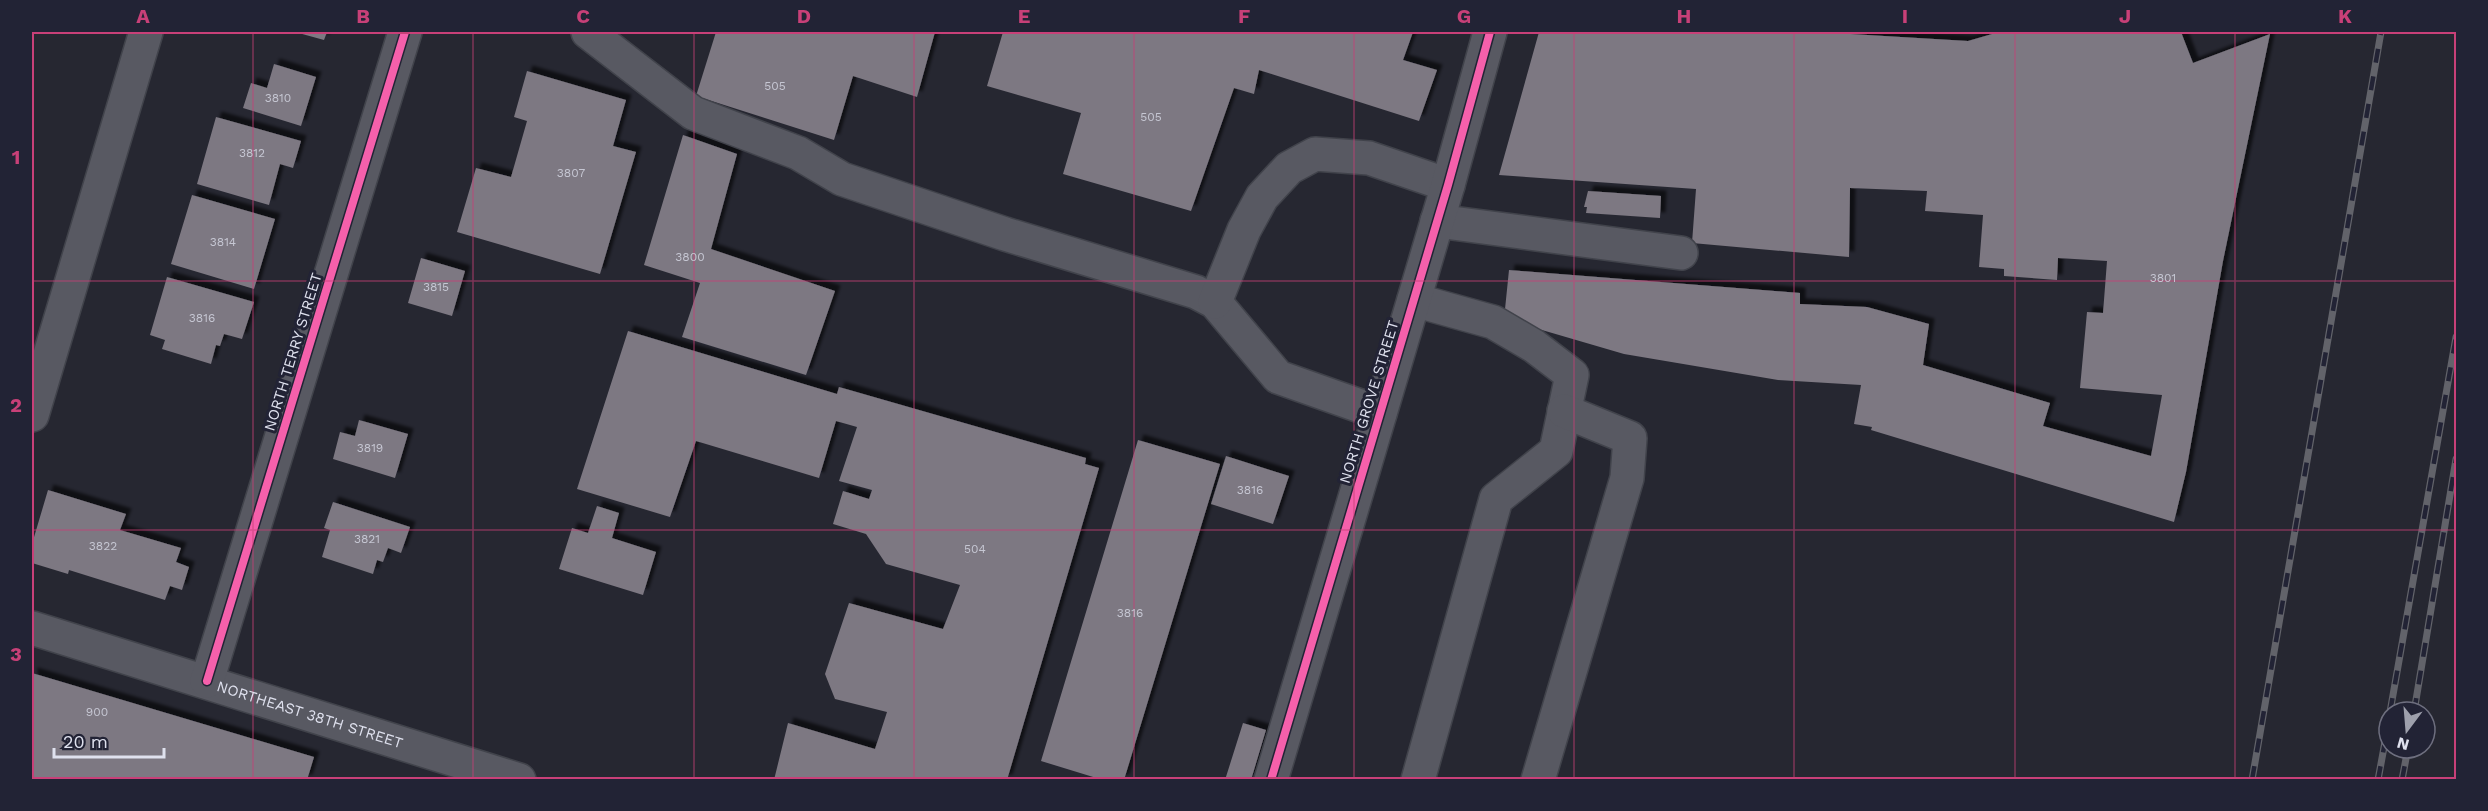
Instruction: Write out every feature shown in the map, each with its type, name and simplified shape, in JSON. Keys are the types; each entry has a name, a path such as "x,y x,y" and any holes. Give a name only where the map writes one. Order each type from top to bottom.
{"street":[{"path":"32,415 146,32"},
{"name":"NORTH TERRY STREET","path":"207,681 405,32"},
{"path":"588,32 693,113 798,153 842,179 1005,234 1196,292 1215,302 1278,376 1380,413"},
{"name":"NORTH GROVE STREET","path":"1271,780 1448,185 1490,32"},
{"path":"1215,302 1244,230 1262,197 1289,168 1315,153 1369,158 1448,185"},
{"path":"1437,221 1681,253"},
{"path":"1414,300 1493,322 1534,346 1572,375 1556,451 1496,499 1418,780"},
{"path":"1539,780 1627,478 1630,438 1564,411"},
{"name":"NORTHEAST 38TH STREET","path":"32,628 519,780"}],"building":[{"path":"295,32 327,32 324,40"},
{"path":"716,32 935,32 917,97 853,76 834,140 696,96"},
{"path":"1003,32 1413,32 1403,60 1437,70 1419,121 1259,70 1254,94 1234,88 1191,211 1063,174 1081,113 987,86"},
{"path":"1539,32 1817,32 1968,41 1999,32 2181,32 2193,63 2270,34 2223,261 2186,472 2174,522 1871,430 1872,427 1854,424 1861,385 1778,380 1624,354 1504,319 1509,270 1800,293 1800,304 1867,307 1929,324 1923,365 2050,403 2043,426 2151,456 2162,395 2080,388 2087,312 2103,313 2107,261 2058,258 2057,280 2004,276 2004,269 1979,267 1983,215 1925,211 1927,191 1850,188 1849,257 1692,243 1696,189 1499,175"},
{"path":"274,64 316,77 301,126 243,108 251,83 267,88"},
{"path":"527,71 626,100 613,146 636,152 600,274 457,232 476,168 511,177 527,121 514,117"},
{"path":"216,117 301,141 293,168 280,164 269,205 197,184"},
{"path":"683,135 737,154 711,249 835,291 806,375 682,337 700,283 644,265"},
{"path":"1588,191 1661,196 1660,218 1586,213 1587,207 1584,207"},
{"path":"192,195 275,219 254,289 171,264"},
{"path":"421,258 465,271 452,316 408,303"},
{"path":"167,277 254,302 242,339 224,334 220,346 216,345 211,364 162,349 165,340 150,335"},
{"path":"628,331 837,394 839,387 1086,458 1085,464 1099,468 1007,780 774,780 788,723 875,749 887,712 835,699 825,674 849,603 943,629 960,585 886,564 866,534 833,524 843,491 869,499 872,490 839,481 857,427 836,421 819,478 696,441 670,517 577,489"},
{"path":"359,420 408,434 395,478 333,459 340,432 355,436"},
{"path":"1138,440 1220,464 1124,780 1103,780 1041,761"},
{"path":"1226,456 1289,476 1273,524 1211,504"},
{"path":"48,490 126,514 120,530 181,548 176,562 189,567 182,590 170,586 165,600 69,570 68,574 32,563 32,544"},
{"path":"333,502 410,527 401,553 388,548 383,562 377,560 373,574 322,557 330,530 324,528"},
{"path":"597,506 619,513 612,538 656,552 643,595 559,569 572,528 588,533"},
{"path":"32,673 314,757 307,780 32,780"},
{"path":"1243,723 1266,730 1251,780 1225,780"}],"railway":[{"path":"2252,780 2381,32"},
{"path":"2392,700 2456,337"},
{"path":"2416,700 2456,459"},
{"path":"2378,780 2382,760"},
{"path":"2402,780 2406,760"}],"cycle path":[{"path":"207,681 405,32"},
{"path":"1271,780 1448,185 1490,32"}]}
